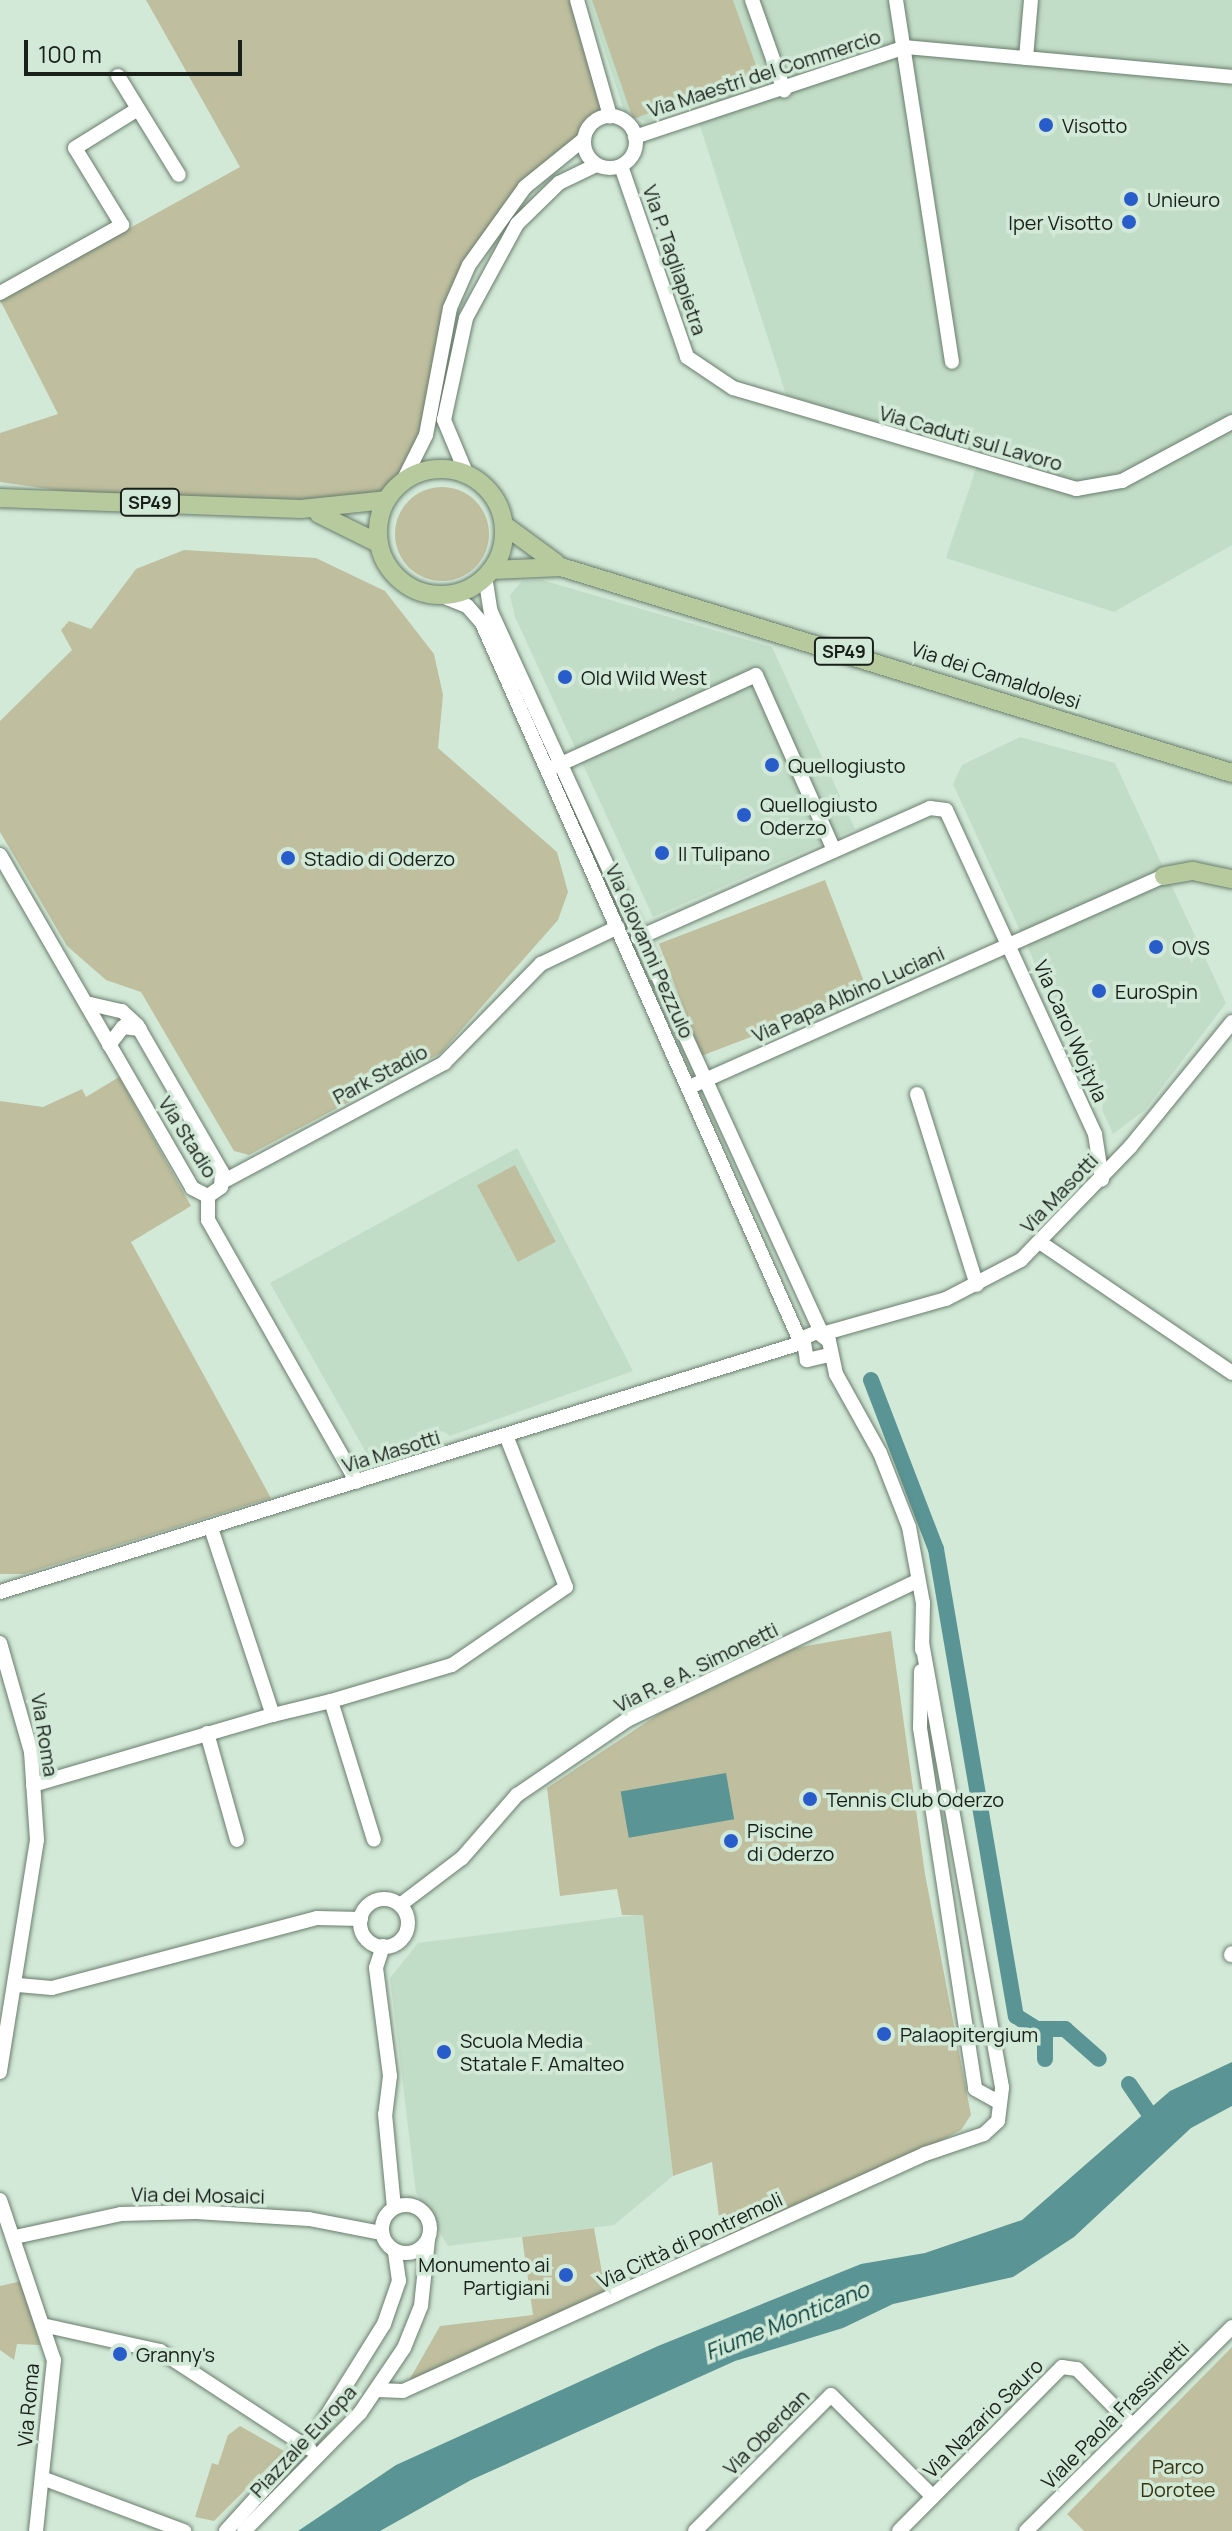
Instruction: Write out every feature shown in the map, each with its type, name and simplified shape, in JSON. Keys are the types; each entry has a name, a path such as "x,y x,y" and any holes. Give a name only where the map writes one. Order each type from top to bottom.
{"main road":[{"path":"378,543 386,500 403,481 434,469 467,475"},
{"name":"SP49","path":"467,475 492,495 504,525"},
{"name":"SP49","path":"0,498 301,509 386,500"},
{"name":"SP49","path":"301,509 346,522 378,543 396,577 440,595 488,573"},
{"path":"488,573 504,525"},
{"name":"Via dei Camaldolesi","path":"504,525 561,567 1232,773"},
{"name":"Via dei Camaldolesi","path":"488,573 561,567"},
{"path":"1164,876 1193,871 1232,879"}],"street":[{"path":"577,0 610,116"},
{"path":"752,0 784,90"},
{"path":"896,0 952,362"},
{"path":"1026,58 1031,0"},
{"path":"905,47 1232,77"},
{"name":"Via Maestri del Commercio","path":"635,137 784,90 905,47"},
{"path":"118,76 179,175"},
{"path":"0,293 122,225 75,148 138,109"},
{"path":"403,481 426,435 450,308 469,265 525,187 584,139 594,121 610,116 626,122 635,137 621,166 596,165 559,183 517,224 466,318 444,420 467,475"},
{"path":"584,139 596,165"},
{"name":"Via P. Tagliapietra","path":"621,166 694,366"},
{"name":"Via Caduti sul Lavoro","path":"694,366 733,388 1076,489 1122,481 1232,422"},
{"name":"Via Giovanni Pezzulo","path":"488,573 491,612 618,927 830,1353"},
{"name":"Via Giovanni Pezzulo","path":"440,595 467,606 482,623 638,938 809,1361"},
{"path":"554,767 756,675 834,850 638,938"},
{"name":"Via Carol Wojtyla","path":"834,850 930,808 946,810 1011,944 1095,1134 1101,1179"},
{"name":"Via Stadio","path":"0,855 192,1188 208,1196 208,1220 357,1482"},
{"name":"Via Carol Wojtyla","path":"1011,944 1164,876"},
{"name":"Park Stadio","path":"208,1196 224,1181 444,1063 541,964 618,927"},
{"name":"Via Papa Albino Luciani","path":"696,1084 1011,944"},
{"path":"86,1003 122,1011 140,1029 224,1181"},
{"name":"Via Masotti","path":"822,1334 866,1326 977,1285 1041,1243 1131,1146 1232,1022"},
{"path":"109,1045 123,1027 140,1029"},
{"path":"917,1094 977,1285"},
{"path":"1095,1134 1110,1146 1131,1146"},
{"path":"1041,1243 1232,1373"},
{"name":"Via Masotti","path":"830,1353 866,1326"},
{"path":"801,1343 822,1334"},
{"name":"Via Masotti","path":"0,1592 773,1356 801,1343"},
{"path":"809,1361 830,1353"},
{"name":"Via Città di Pontremoli","path":"377,2390 403,2391 984,2134 998,2121 1002,2087 922,1642 909,1527 880,1453 845,1392 830,1353"},
{"name":"Via Masotti","path":"773,1356 809,1361"},
{"name":"Via Città di Pontremoli","path":"809,1361 845,1392"},
{"path":"33,1785 452,1665 566,1587 507,1438"},
{"path":"211,1528 273,1715"},
{"name":"Via R. e A. Simonetti","path":"400,1905 462,1858 517,1795 627,1720 915,1582"},
{"name":"Via Masotti","path":"0,1583 21,1585"},
{"name":"Via Città di Pontremoli","path":"922,1642 920,1734 936,1885 975,2089 998,2102"},
{"name":"Via Roma","path":"0,1643 18,1688 33,1785 33,1898 0,2072"},
{"path":"331,1701 374,1840"},
{"path":"207,1733 237,1840"},
{"path":"920,1734 940,1740"},
{"path":"936,1885 967,1881"},
{"path":"226,2531 310,2440 384,2324 399,2281 395,2251 381,2233 394,2207 385,2114 390,2076 376,1968 383,1946 406,1932 400,1905 373,1902 361,1919 364,1935 383,1946"},
{"path":"18,1985 52,1988 317,1918 361,1919"},
{"name":"Via Roma","path":"1,2204 47,2326 54,2384 36,2531"},
{"path":"394,2207 423,2211 428,2239 417,2250 395,2251"},
{"name":"Via dei Mosaici","path":"15,2237 121,2214 309,2219 381,2233"},
{"name":"Piazzale Europa","path":"244,2531 323,2453 377,2390 414,2328 428,2239"},
{"path":"47,2326 84,2331 170,2356 310,2440 323,2453"},
{"name":"Viale Paola Frassinetti","path":"1026,2531 1232,2327"},
{"name":"Via Nazario Sauro","path":"899,2531 1062,2367 1077,2369 1132,2425"},
{"name":"Via Oberdan","path":"695,2531 831,2395 933,2497"},
{"path":"42,2478 184,2531"}],"shaded area":[{"path":"588,0 1232,0 1232,545 1114,612 946,558 980,456 786,395 694,107 646,122 624,111"},
{"path":"542,580 772,647 855,829 653,917 515,617 510,595 522,581"},
{"path":"1020,737 1115,763 1226,1003 1145,1110 1113,1134 953,784 962,765"},
{"path":"517,1148 633,1371 450,1436 442,1431 368,1456 270,1283"},
{"path":"643,1914 673,2176 614,2225 448,2246 416,2193 390,1978 418,1943"}],"green space":[{"path":"146,0 577,0 605,116 525,187 450,308 426,435 386,500 132,501 0,482 0,433 58,414 0,300 240,167"},
{"path":"592,0 733,0 759,74 633,119"},
{"path":"442,487 460,491 475,501 485,516 489,534 485,552 475,567 460,577 442,581 424,577 409,567 399,552 395,534 399,516 409,501 424,491"},
{"name":"Stadio di Oderzo","path":"184,550 316,558 385,591 434,654 443,695 438,748 557,852 568,892 558,920 441,1053 249,1155 234,1151 141,992 106,980 67,946 0,832 0,721 72,650 61,630 69,621 91,629 136,569"},
{"path":"825,880 868,992 702,1056 659,944"},
{"path":"119,1077 191,1206 131,1242 271,1498 24,1574 0,1574 0,1101 43,1107 82,1089 86,1097"},
{"path":"515,1165 556,1242 518,1262 477,1185"},
{"path":"891,1631 925,1874 971,2115 961,2130 926,2149 722,2241 712,2162 673,2176 643,1915 622,1915 617,1889 560,1896 547,1788 689,1694 795,1648"},
{"path":"594,2228 607,2300 407,2384 440,2326 533,2315 522,2237"},
{"path":"22,2281 40,2345 17,2344 14,2360 0,2350 0,2286"},
{"name":"Parco Dorotee","path":"1232,2347 1232,2531 1084,2531 1067,2514"},
{"path":"240,2426 284,2451 214,2521 195,2517 212,2463 218,2465 228,2435"}],"water":[{"path":"726,1773 734,1819 629,1838 621,1792"},
{"name":"Fiume Monticano","path":"1232,2062 1232,2106 1191,2128 1074,2237 1013,2277 893,2304 843,2328 735,2361 471,2480 380,2531 298,2531 396,2465 658,2346 861,2264 925,2253 1022,2220 1170,2091"}],"waterway":[{"path":"871,1380 936,1549 1016,2016 1037,2029 1065,2029 1099,2059"},
{"path":"1045,2029 1045,2059"},
{"path":"1129,2084 1157,2125"}],"place":[{"name":"Visotto","path":"1046,125"},
{"name":"Unieuro","path":"1131,199"},
{"name":"Iper Visotto","path":"1129,222"},
{"name":"Old Wild West","path":"565,677"},
{"name":"Quellogiusto","path":"772,765"},
{"name":"Quellogiusto Oderzo","path":"744,815"},
{"name":"Il Tulipano","path":"662,853"},
{"name":"Stadio di Oderzo","path":"288,858"},
{"name":"OVS","path":"1156,947"},
{"name":"EuroSpin","path":"1099,991"},
{"name":"Tennis Club Oderzo","path":"810,1799"},
{"name":"Piscine di Oderzo","path":"731,1841"},
{"name":"Palaopitergium","path":"884,2034"},
{"name":"Scuola Media Statale F. Amalteo","path":"444,2052"},
{"name":"Monumento ai Partigiani","path":"566,2275"},
{"name":"Granny's","path":"120,2354"}]}
